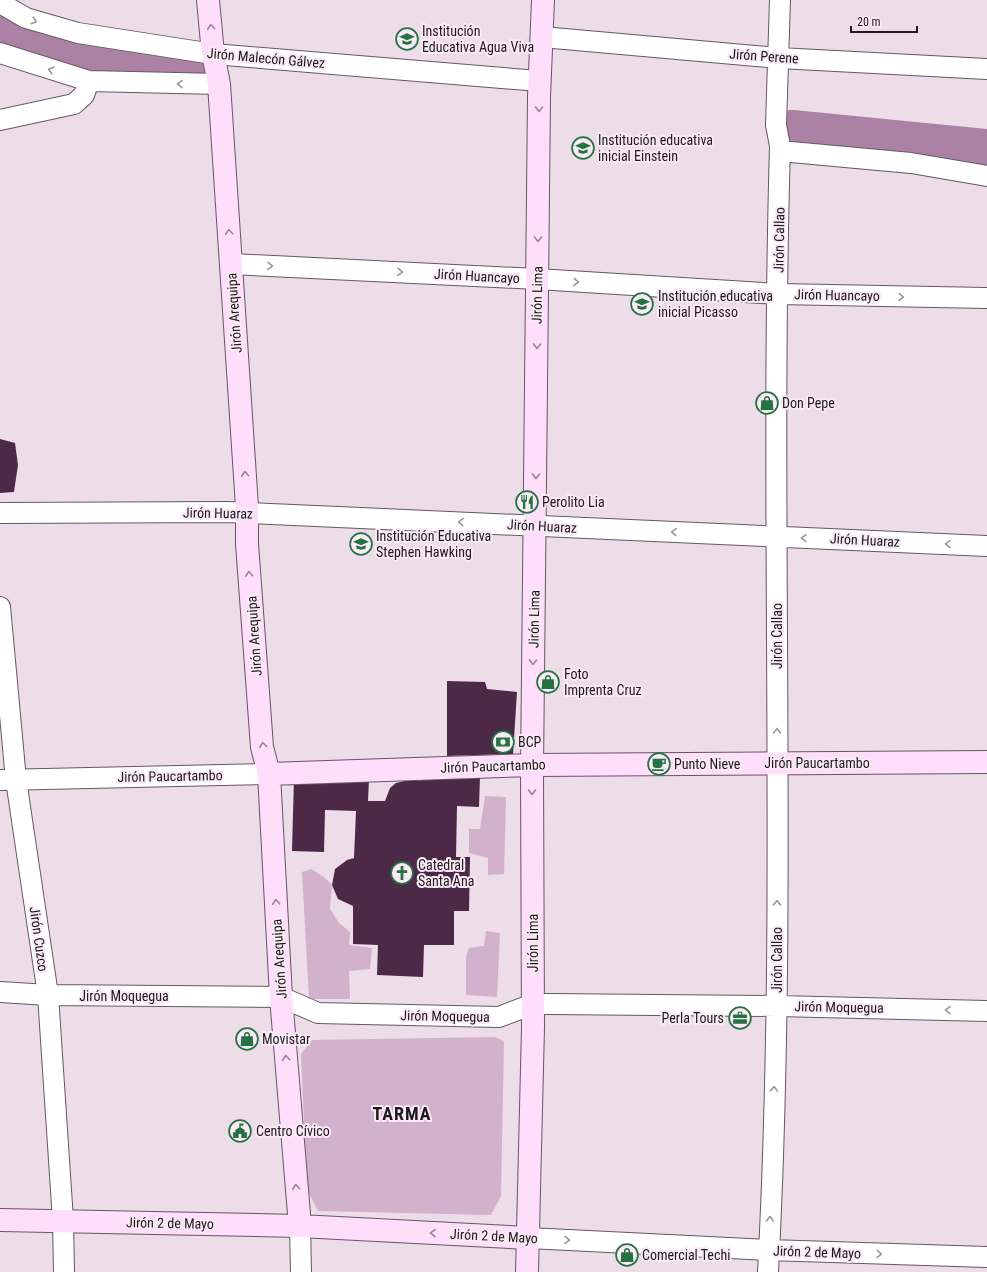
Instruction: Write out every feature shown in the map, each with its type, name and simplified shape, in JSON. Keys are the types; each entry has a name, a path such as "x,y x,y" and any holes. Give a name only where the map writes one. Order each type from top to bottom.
{"street":[{"name":"Jirón Arequipa","path":"208,0 213,54 219,84 247,513 247,544 262,747 269,774 281,997 300,1226 301,1272"},
{"name":"Jirón Lima","path":"527,1272 533,1004 532,765 539,80 543,0"},
{"name":"Jirón Callao","path":"768,1272 777,1006 778,294 780,150 776,125 780,0"},
{"name":"Jirón Malecón Gálvez","path":"0,3 26,18 78,33 213,54 539,80"},
{"name":"Jirón Perene","path":"542,37 779,58 987,69"},
{"path":"0,53 89,81 219,84"},
{"path":"0,120 74,104 84,95 89,81"},
{"path":"780,150 912,163 987,176"},
{"name":"Jirón Huancayo","path":"231,264 538,279 778,294 987,298"},
{"name":"Jirón Huaraz","path":"0,513 247,513 987,546"},
{"name":"Jirón Cuzco","path":"0,607 8,780 48,995 63,1220 64,1272"},
{"name":"Jirón Paucartambo","path":"8,780 269,774 532,765 987,762"},
{"name":"Jirón Moquegua","path":"0,992 48,995 281,997 318,1013 499,1017 533,1004 777,1006 987,1011"},
{"name":"Jirón 2 de Mayo","path":"0,1220 63,1220 300,1226 769,1250 987,1257"}],"shaded area":[{"path":"485,796 506,797 504,874 488,875 488,858 469,853 469,829 480,829"},
{"path":"311,869 324,877 332,885 330,909 339,923 350,932 349,945 372,948 370,969 349,971 350,999 309,999 302,872"},
{"path":"486,931 500,933 497,997 466,995 466,957 469,948 484,946"},
{"path":"495,1037 504,1041 501,1196 491,1215 318,1211 307,1189 301,1054 312,1040"}],"building":[{"path":"0,439 15,443 18,465 14,492 0,493"},
{"path":"447,681 485,682 487,689 517,692 513,754 447,756"},
{"name":"Catedral Santa Ana","path":"421,775 480,776 479,807 457,806 456,857 470,857 469,911 454,911 454,945 424,945 423,977 377,975 378,945 353,944 353,906 338,899 332,885 335,869 347,860 354,858 356,811 325,810 324,852 292,851 294,777 369,779 368,801 385,801 390,788 396,783 413,779 421,781"}],"waterway":[{"path":"0,26 22,36 68,49 116,57 189,65"},
{"path":"792,130 987,149"}],"place":[{"name":"Institución Educativa Agua Viva","path":"407,39"},
{"name":"Institución educativa inicial Einstein","path":"583,148"},
{"name":"Institución educativa inicial Picasso","path":"642,304"},
{"name":"Don Pepe","path":"767,403"},
{"name":"Perolito Lia","path":"527,502"},
{"name":"Institución Educativa Stephen Hawking","path":"361,544"},
{"name":"Foto Imprenta Cruz","path":"548,682"},
{"name":"BCP","path":"503,742"},
{"name":"Punto Nieve","path":"659,764"},
{"name":"Catedral Santa Ana","path":"402,873"},
{"name":"Perla Tours","path":"740,1018"},
{"name":"Movistar","path":"247,1039"},
{"name":"Centro Cívico","path":"240,1131"},
{"name":"Comercial Techi","path":"627,1255"}],"district":[{"name":"TARMA","path":"402,1114"}]}
